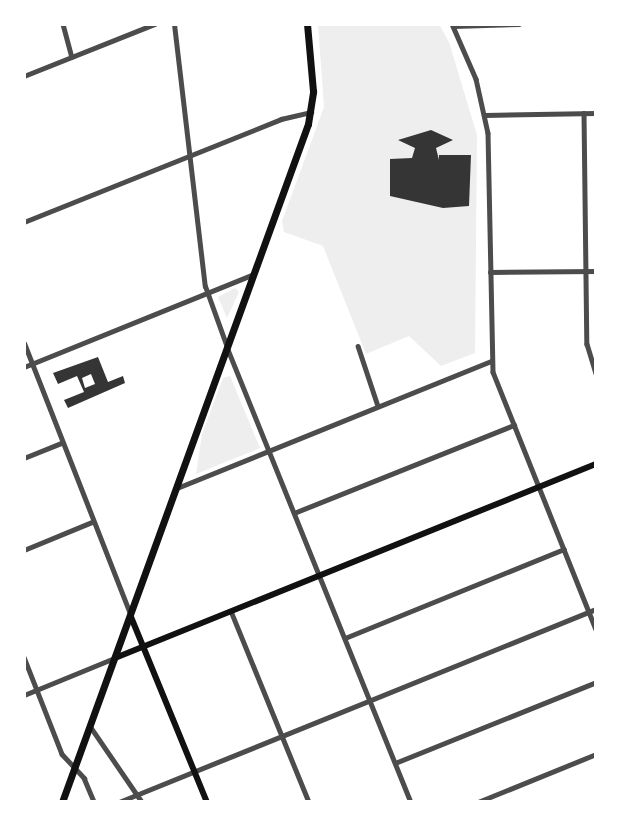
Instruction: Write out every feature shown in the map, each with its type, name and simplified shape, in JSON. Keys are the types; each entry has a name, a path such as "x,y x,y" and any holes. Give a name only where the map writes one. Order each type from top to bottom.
{"main road":[{"path":"62,802 132,617 311,112 307,24"},
{"path":"116,658 596,464"},
{"path":"132,617 207,802"}],"street":[{"path":"63,24 72,57"},
{"path":"24,76 154,24"},
{"path":"174,24 207,293 411,802"},
{"path":"519,24 453,25 471,64 485,115 492,361 514,425 596,629"},
{"path":"24,222 190,155 311,112"},
{"path":"584,113 587,344 596,374"},
{"path":"485,115 596,113"},
{"path":"490,272 596,271"},
{"path":"27,366 254,274"},
{"path":"24,343 27,366 132,617"},
{"path":"358,346 378,406"},
{"path":"177,488 492,361"},
{"path":"294,513 514,425"},
{"path":"24,458 61,443"},
{"path":"24,550 92,522"},
{"path":"345,638 564,549"},
{"path":"119,802 596,609"},
{"path":"231,611 309,802"},
{"path":"24,657 62,754 75,768 94,802"},
{"path":"24,695 116,658"},
{"path":"396,763 596,682"},
{"path":"90,726 142,802"},
{"path":"478,802 596,754"}],"shaded area":[{"path":"318,24 439,24 449,42 477,135 475,353 441,366 409,336 366,354 323,246 284,232 282,221 324,107"},
{"path":"235,288 239,292 227,318 218,297"},
{"path":"230,376 260,448 196,474 202,434 223,378"}],"building":[{"path":"431,130 453,140 436,148 439,160 439,155 471,155 469,206 443,208 390,196 390,159 412,158 415,148 398,140"},
{"path":"98,357 108,382 123,376 125,383 68,408 64,400 84,392 77,376 58,384 53,373","holes":["91,374 95,384 85,388 82,378"]}]}
